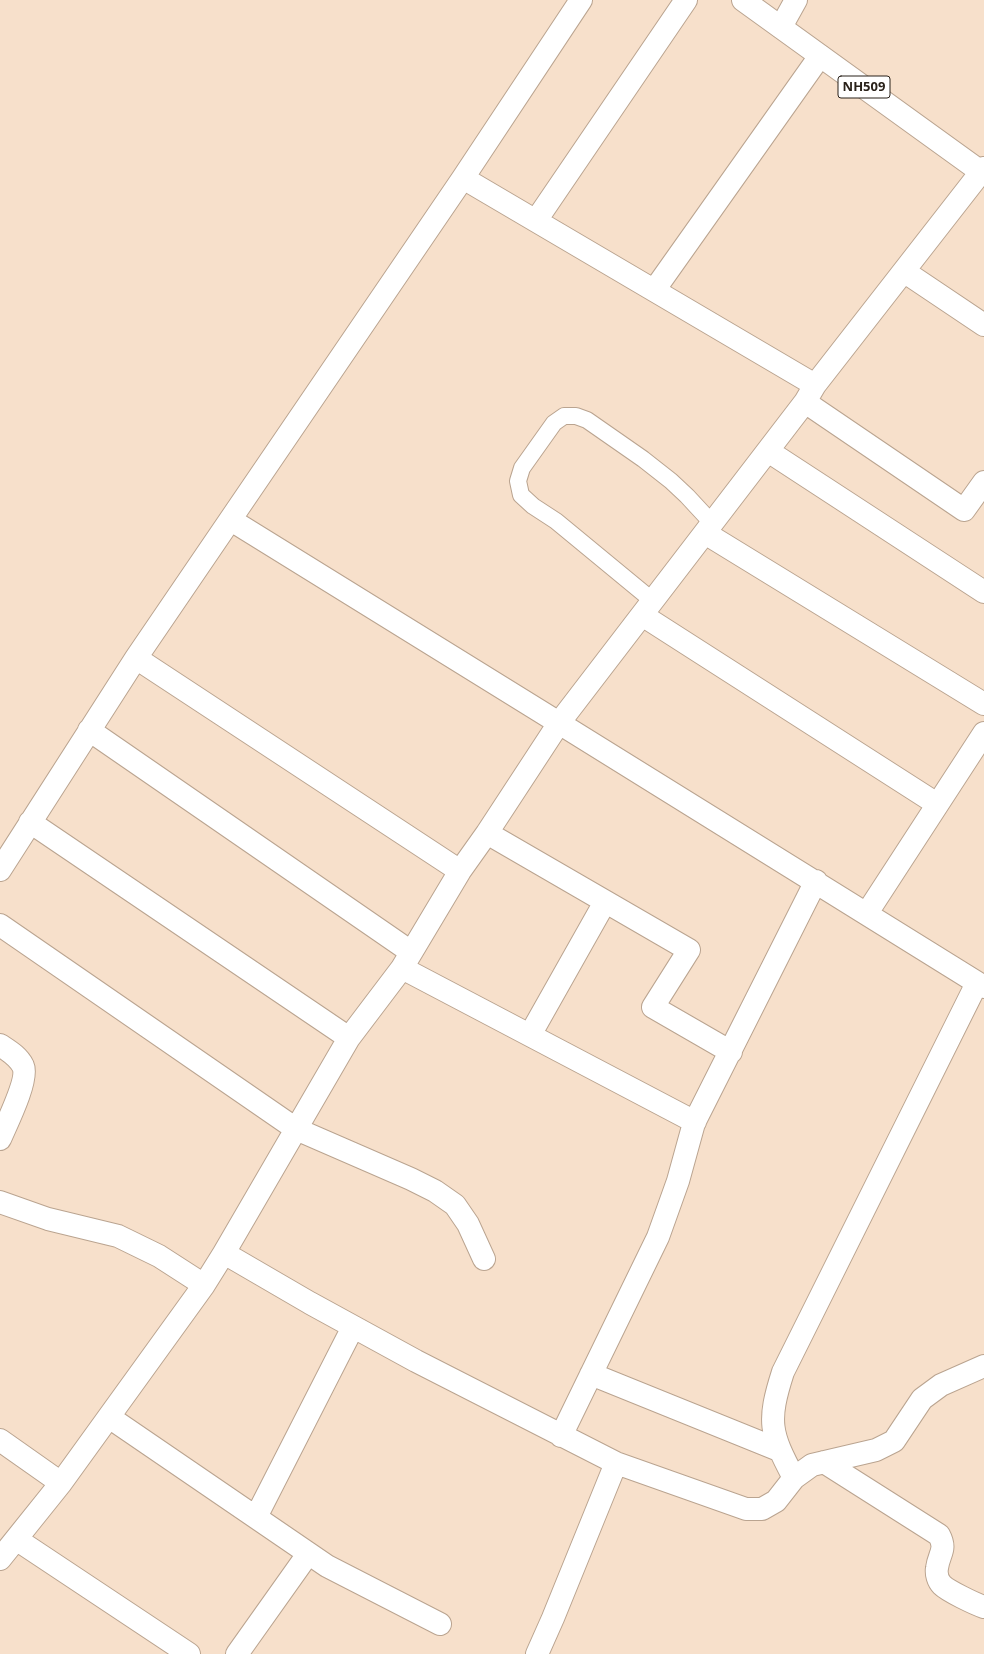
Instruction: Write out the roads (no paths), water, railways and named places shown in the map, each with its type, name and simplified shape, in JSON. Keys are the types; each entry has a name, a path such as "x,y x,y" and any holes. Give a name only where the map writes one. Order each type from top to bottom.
{"main road":[{"path":"0,870 136,658 463,178 581,0"},
{"path":"537,219 686,0"},
{"name":"NH509","path":"743,0 983,171"},
{"path":"781,27 796,0"},
{"path":"655,289 820,56"},
{"path":"0,1559 61,1483 204,1285 349,1038 406,960 460,871 487,833 559,723 768,451 810,393 983,171"},
{"path":"463,178 537,219 655,289 810,393 964,510 984,482"},
{"path":"905,272 984,325"},
{"path":"768,451 984,592"},
{"path":"231,520 816,881 980,985 783,1372 774,1400 772,1428 779,1450 794,1478"},
{"path":"709,528 984,704"},
{"path":"648,608 937,804"},
{"path":"136,658 460,871"},
{"path":"89,730 406,960 530,1036 695,1122"},
{"path":"867,913 984,733"},
{"path":"30,822 349,1038"},
{"path":"487,833 689,950 653,1007 731,1052"},
{"path":"561,1436 658,1237 678,1181 695,1122 816,881"},
{"path":"530,1036 605,902"},
{"path":"0,925 296,1129 411,1179 434,1191 455,1205 468,1224 484,1259"},
{"path":"0,1045 17,1057 24,1068 23,1080 0,1140"},
{"path":"0,1203 48,1219 118,1236 159,1256 204,1285"},
{"path":"224,1253 354,1327 561,1436 616,1463 746,1509 762,1509 776,1501 794,1478 812,1465 876,1450 894,1441 922,1398 941,1385 984,1366"},
{"path":"256,1517 354,1327"},
{"path":"591,1374 779,1450"},
{"path":"109,1417 327,1566 440,1624"},
{"path":"0,1440 61,1483"},
{"path":"824,1462 939,1535 943,1542 943,1551 937,1567 937,1577 943,1586 984,1607"},
{"path":"537,1654 616,1463"},
{"path":"16,1539 189,1654"},
{"path":"237,1654 308,1554"}],"lane":[{"path":"648,608 562,526 533,506 521,495 518,481 522,468 554,423 564,416 576,416 586,420 643,459 671,481 688,496 709,528"}]}
